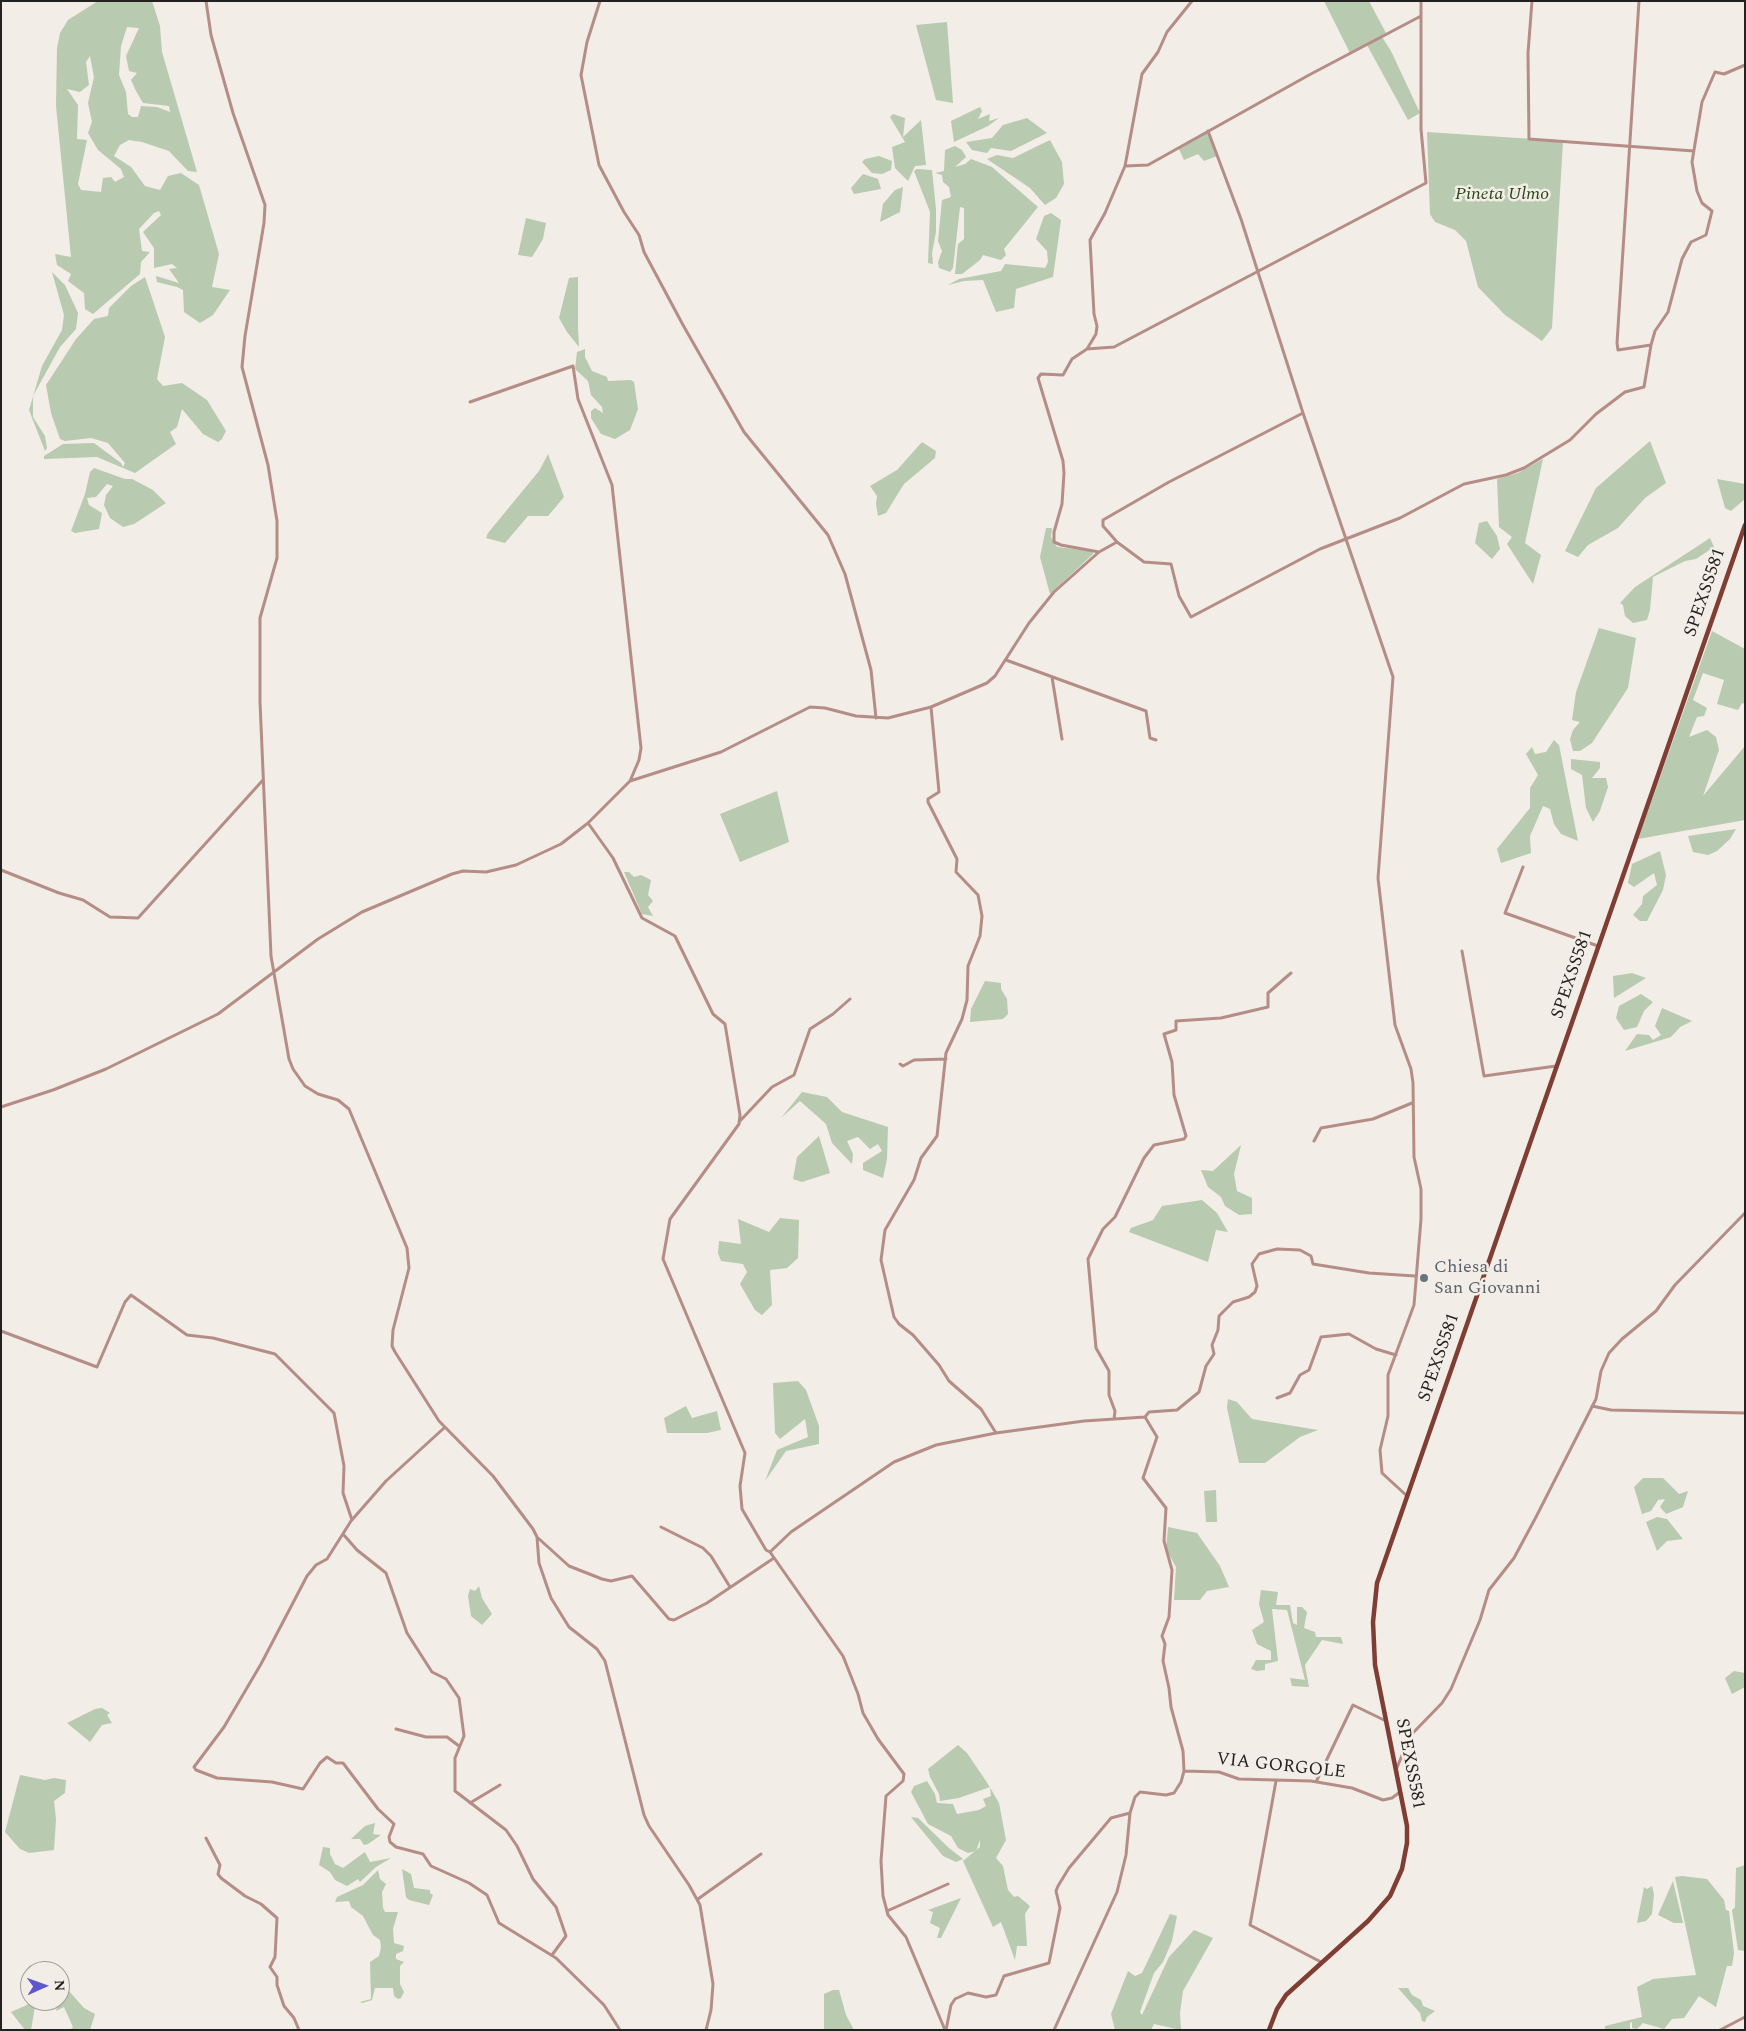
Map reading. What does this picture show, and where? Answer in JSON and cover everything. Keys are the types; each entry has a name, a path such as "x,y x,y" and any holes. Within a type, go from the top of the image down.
{"main road":[{"name":"SPEXSS581","path":"1269,2030 1276,2009 1286,1995 1368,1921 1390,1896 1398,1883 1407,1843 1407,1826 1375,1665 1374,1608 1377,1583 1745,525"}],"street":[{"path":"206,1 211,35 233,112 264,205 264,223 252,285 242,357 244,375 268,465 277,521 277,558 260,618 263,780 272,972 293,1070 305,1086 318,1094 338,1100 349,1109 407,1248 409,1268 393,1330 392,1346 444,1428 493,1476 537,1537 569,1566 602,1580 632,1576 669,1619 678,1618 707,1603 774,1558"},
{"path":"600,1 587,42 581,75 599,166 622,209 639,235 644,252 683,326 744,432 828,535 845,574 870,670 876,718"},
{"path":"1099,552 1054,542 1054,532 1062,504 1063,460 1038,378 1041,374 1063,375 1072,359 1086,349 1096,334 1097,326 1094,314 1090,240 1106,213 1125,166 1142,74 1158,52 1166,32 1192,1"},
{"path":"1086,349 1114,347 1426,183 1421,129 1421,1"},
{"path":"1532,1 1528,53 1529,139 1694,151"},
{"path":"1639,1 1618,350 1651,345"},
{"path":"1125,166 1148,165 1421,16"},
{"path":"1303,413 1169,482 1103,520 1103,526 1117,542 1144,562 1171,564 1179,596 1191,618 1320,549 1400,518 1464,484 1513,473 1563,445 1596,414 1625,392 1644,387 1651,345 1656,330 1668,312 1682,259 1691,242 1706,234 1712,211 1702,203 1697,191 1692,162 1702,102 1715,72 1724,74 1745,66"},
{"path":"1208,131 1234,197 1303,413 1393,677 1378,878 1395,1025 1398,1041 1411,1069 1414,1157 1421,1189 1421,1219 1414,1305 1388,1375 1388,1416 1380,1450 1382,1473 1407,1496"},
{"path":"1,1107 106,1069 210,1018 318,939 362,912 452,874 463,871 486,872 516,865 561,844 588,822 630,781 639,760 641,748 612,484 578,399 573,366 470,402"},
{"path":"630,781 732,748 810,707 876,718 888,718 932,707 987,683 996,676 1028,623 1054,592 1099,552 1117,542"},
{"path":"1006,660 1146,711 1150,738 1156,740"},
{"path":"1052,677 1062,739"},
{"path":"932,707 939,792 928,799 928,802 957,859 956,872 978,895 982,915 980,936 968,966 967,1000 962,1019 950,1041 946,1059 937,1136 921,1158 914,1180 885,1230 880,1260 894,1317 899,1324 913,1335 949,1381 981,1409 996,1432"},
{"path":"1,870 59,893 83,900 110,917 138,918 263,780"},
{"path":"588,822 613,858 642,918 675,936 713,1014 725,1024 740,1114 739,1122"},
{"path":"1523,867 1505,914 1598,946"},
{"path":"1462,951 1484,1076 1556,1066"},
{"path":"1114,1419 1115,1411 1109,1395 1109,1371 1096,1348 1088,1259 1103,1229 1115,1217 1144,1158 1154,1145 1184,1139 1186,1136 1174,1095 1172,1062 1164,1034 1176,1030 1176,1021 1221,1018 1268,1007 1268,992 1291,973"},
{"path":"850,999 810,1029 794,1075 772,1087 739,1122 670,1219 663,1258 745,1453 740,1486 742,1509 766,1550 770,1552 842,1656 858,1694 863,1713 878,1740 904,1774 903,1781 886,1796 882,1861 883,1896 886,1911 906,1937 945,2030"},
{"path":"900,1064 903,1066 914,1060 946,1059"},
{"path":"1314,1141 1321,1128 1373,1119 1412,1102"},
{"path":"1396,1770 1410,1736 1447,1696 1480,1620 1489,1590 1514,1558 1596,1400 1601,1372 1609,1353 1622,1338 1656,1311 1675,1285 1745,1213"},
{"path":"1145,1417 1148,1412 1178,1410 1198,1392 1206,1366 1214,1354 1212,1345 1218,1330 1218,1316 1233,1302 1249,1298 1255,1292 1257,1286 1252,1264 1259,1254 1276,1249 1300,1250 1311,1256 1313,1264 1369,1273 1415,1276"},
{"path":"1,1331 97,1367 125,1302 131,1295 187,1335 213,1338 275,1354 334,1413 344,1466 343,1493 352,1520"},
{"path":"1277,1398 1290,1393 1300,1375 1309,1370 1321,1337 1349,1334 1376,1349 1396,1355"},
{"path":"1592,1406 1611,1410 1745,1413"},
{"path":"770,1552 790,1532 899,1459 936,1445 996,1432 1145,1417"},
{"path":"1054,2030 1117,1892 1126,1855 1130,1813 1138,1793 1166,1795 1174,1793 1181,1782 1184,1771 1183,1751 1171,1707 1163,1661 1164,1644 1162,1636 1169,1618 1172,1570 1164,1541 1166,1508 1143,1478 1157,1435 1145,1417"},
{"path":"444,1428 386,1481 352,1520 327,1559 316,1565 307,1576 261,1664 224,1727 194,1767 196,1770 225,1779 272,1782 303,1789 320,1763 327,1757 336,1763 344,1764 378,1809 394,1824 389,1837 390,1842 396,1847 423,1854 431,1866 487,1895 498,1923 552,1955 604,2005 620,2030"},
{"path":"661,1527 703,1548 711,1556 730,1587"},
{"path":"343,1534 357,1550 386,1573 407,1633 432,1672 446,1678 459,1698 464,1736 459,1746 454,1766 455,1791 506,1830 517,1846 533,1879 556,1907 566,1936 552,1955"},
{"path":"537,1537 539,1562 551,1598 569,1627 596,1649 605,1660 649,1826 698,1899 713,1984 711,2010 706,2030"},
{"path":"1316,1782 1353,1705 1386,1721"},
{"path":"396,1729 426,1737 448,1737 459,1746"},
{"name":"VIA GORGOLE","path":"1184,1771 1219,1772 1240,1779 1316,1782 1352,1788 1383,1800 1392,1798 1400,1792"},
{"path":"1276,1781 1250,1925 1321,1962"},
{"path":"470,1803 500,1786"},
{"path":"945,2030 951,2005 955,1999 968,1993 986,1997 996,1995 1004,1976 1049,1962 1060,1908 1057,1895 1058,1886 1069,1868 1111,1818 1130,1813"},
{"path":"206,1838 220,1865 218,1874 221,1878 245,1896 261,1904 277,1918 276,1950 270,1967 277,1977 277,1985 284,2006 294,2018 299,2030"},
{"path":"698,1899 762,1854"},
{"path":"886,1911 948,1884"},
{"path":"1720,2030 1745,2016"}],"green space":[{"path":"98,1 152,1 160,26 162,52 197,172 188,171 169,151 142,142 129,140 120,145 114,156 131,167 145,186 160,190 168,176 181,173 199,185 219,254 212,287 230,290 213,315 200,323 184,312 183,290 157,282 156,276 179,283 169,269 177,268 172,264 154,268 154,248 143,232 161,215 159,211 154,213 139,229 142,251 150,252 141,262 140,274 93,314 85,309 84,293 68,281 71,274 57,265 55,254 71,257 56,106 57,48 60,33 68,20","holes":["127,27 139,28 126,56 129,71 137,73 131,80 136,91 143,103 169,106 170,112 157,107 141,106 138,117 132,117 128,114 126,92 119,75 121,46","90,56 94,77 88,103 92,122 88,133 98,150 121,169 124,177 115,182 111,177 103,178 101,192 81,190 78,184 87,140 77,139 78,105 67,89 80,92 89,85 86,62"]},
{"path":"1324,1 1369,1 1386,33 1350,53"},
{"path":"947,22 953,103 936,100 916,25"},
{"path":"1382,37 1391,51 1420,113 1408,120 1367,45"},
{"path":"980,107 982,111 978,119 990,114 989,121 999,118 988,126 954,142 951,121"},
{"path":"893,114 905,118 903,137 921,120 926,165 915,166 908,181 895,168 892,147 905,142 890,117"},
{"path":"1027,118 1047,133 1011,151 991,148 987,153 972,150 966,142 992,138 1003,125"},
{"path":"1208,131 1217,156 1204,161 1198,154 1184,160 1178,147"},
{"name":"Pineta Ulmo","path":"1427,132 1563,141 1552,328 1542,341 1505,315 1478,287 1466,241 1455,230 1435,222 1430,214"},
{"path":"1050,140 1062,162 1064,184 1056,198 1045,205 1030,188 987,159 997,155 1013,158"},
{"path":"955,146 962,150 966,157 955,167 965,164 971,159 992,167 1038,207 1004,249 1006,255 1001,260 983,255 980,260 962,274 955,274 958,244 964,239 964,208 960,207 953,268 950,272 939,268 938,262 942,251 938,241 942,200 951,197 949,187 943,182 942,175 935,173 944,171 945,150"},
{"path":"879,156 892,161 891,170 882,174 872,173 862,162 865,159"},
{"path":"917,169 932,170 936,209 936,232 932,253 933,264 928,263 930,212 914,171"},
{"path":"863,174 878,179 881,189 854,194 851,188"},
{"path":"903,187 900,212 880,222 883,204 895,190"},
{"path":"1051,213 1061,220 1053,277 1016,289 1014,308 996,312 983,280 964,281 948,285 959,279 1001,271 1005,264 1045,268 1048,262 1047,251 1036,239 1044,216"},
{"path":"526,218 546,223 543,239 532,257 518,255"},
{"path":"52,272 65,285 78,313 76,329 60,347 33,395 42,366 62,330 64,315"},
{"path":"145,277 165,337 157,379 163,386 182,383 207,400 226,431 222,439 218,442 203,434 182,409 177,427 170,432 176,444 135,473 97,457 44,459 44,456 63,444 94,443 121,463 123,467 125,463 108,443 91,438 65,441 60,439 51,413 46,385 76,339 94,319 108,316 109,308 131,286"},
{"path":"578,277 579,347 559,318 569,278"},
{"path":"585,349 585,357 592,371 607,377 608,381 631,380 634,382 638,409 630,430 615,439 601,434 591,418 591,411 595,408 603,413 602,407 591,395 588,381 575,369 577,352"},
{"path":"33,396 33,417 45,436 47,448 45,451 29,410"},
{"path":"1650,441 1666,483 1645,498 1618,528 1588,545 1578,557 1565,551 1596,488"},
{"path":"922,442 936,451 935,458 904,484 886,513 878,516 877,496 870,486 897,470"},
{"path":"548,454 564,497 548,516 528,516 505,543 486,538 488,533 539,471"},
{"path":"1543,459 1525,543 1541,555 1533,584 1507,544 1512,537 1499,527 1497,479 1518,473"},
{"path":"94,468 125,479 132,479 153,490 166,503 134,524 123,527 110,518 104,505 106,495 113,486 107,484 96,497 87,498 89,505 102,513 99,529 75,533 71,531 85,494 90,472"},
{"path":"1717,479 1745,484 1745,499 1731,511 1725,508"},
{"path":"1487,521 1497,536 1500,549 1492,559 1475,543 1479,523"},
{"path":"1046,528 1052,528 1051,537 1057,547 1093,551 1093,554 1050,594 1040,557"},
{"path":"1710,538 1714,547 1696,559 1685,561 1653,577 1650,610 1647,620 1633,623 1625,616 1623,605 1620,603 1635,587"},
{"path":"1599,628 1636,638 1628,688 1592,743 1580,751 1573,751 1570,739 1573,730 1580,722 1572,720 1576,692"},
{"path":"1712,631 1745,649 1745,704 1742,703 1738,710 1717,704 1724,680 1703,673 1693,700 1707,708 1704,716 1697,717 1689,737 1707,730 1716,737 1719,750 1703,796 1745,746 1745,820 1638,839"},
{"path":"1554,740 1559,745 1578,841 1561,834 1554,824 1550,809 1543,806 1530,836 1531,853 1501,863 1497,849 1530,808 1530,788 1538,775 1526,754 1532,747 1535,754 1546,752"},
{"path":"1571,759 1600,762 1600,768 1592,778 1606,778 1608,787 1600,811 1593,822 1586,808 1582,775 1571,769"},
{"path":"777,791 789,842 740,862 720,814"},
{"path":"1736,829 1730,839 1717,851 1708,855 1693,852 1688,836"},
{"path":"1660,851 1666,875 1663,890 1647,921 1640,921 1633,915 1642,904 1643,896 1657,885 1654,873 1634,887 1628,883 1632,864"},
{"path":"624,872 629,872 634,877 641,875 651,880 648,895 653,901 648,907 653,916 642,914"},
{"path":"1632,973 1646,978 1614,998 1613,976"},
{"path":"985,981 1001,983 1001,989 1007,999 1008,1014 1003,1019 970,1022 971,1009"},
{"path":"1641,994 1653,1002 1644,1011 1637,1027 1624,1030 1616,1018 1619,1006"},
{"path":"1662,1008 1692,1021 1680,1027 1671,1037 1625,1051 1637,1034 1649,1035 1653,1040 1661,1035 1655,1026"},
{"path":"802,1092 827,1097 842,1112 888,1127 887,1159 883,1178 863,1170 863,1163 882,1151 878,1144 870,1149 858,1137 847,1141 853,1154 852,1164 832,1143 826,1124 800,1101 781,1118"},
{"path":"819,1136 830,1173 802,1182 793,1179 797,1157"},
{"path":"1241,1145 1234,1174 1237,1191 1252,1198 1252,1214 1239,1215 1225,1206 1221,1197 1208,1187 1201,1170 1213,1171"},
{"path":"1202,1200 1217,1213 1228,1232 1216,1230 1208,1262 1129,1232 1131,1228 1153,1220 1162,1206"},
{"path":"780,1218 799,1220 798,1258 787,1268 770,1270 772,1305 762,1315 755,1310 740,1284 747,1272 743,1264 721,1261 718,1253 719,1241 741,1244 738,1219 769,1232"},
{"path":"798,1381 806,1390 819,1426 819,1444 786,1451 765,1481 777,1450 808,1437 805,1419 780,1439 775,1433 773,1383"},
{"path":"1228,1399 1237,1402 1252,1419 1318,1430 1300,1437 1265,1463 1239,1463 1227,1408"},
{"path":"686,1406 692,1418 717,1411 721,1430 707,1433 667,1433 664,1418"},
{"path":"1643,1478 1663,1478 1679,1494 1688,1491 1683,1507 1666,1514 1660,1507 1665,1499 1658,1500 1651,1511 1642,1514 1634,1487"},
{"path":"1216,1490 1217,1522 1206,1522 1204,1491"},
{"path":"1657,1517 1667,1519 1683,1539 1667,1541 1657,1551 1646,1522"},
{"path":"1168,1527 1197,1533 1220,1566 1229,1587 1207,1591 1200,1600 1174,1600 1176,1567 1166,1549"},
{"path":"479,1586 482,1598 492,1614 482,1625 471,1616 468,1596 470,1589 475,1591"},
{"path":"1261,1590 1278,1592 1276,1605 1290,1605 1293,1623 1297,1625 1297,1607 1302,1607 1307,1612 1304,1628 1315,1632 1316,1637 1341,1637 1343,1644 1322,1640 1305,1665 1309,1687 1292,1686 1290,1678 1305,1680 1287,1610 1272,1609 1278,1661 1265,1664 1265,1670 1257,1671 1251,1669 1256,1660 1271,1660 1271,1651 1257,1644 1252,1630 1264,1622 1259,1604"},
{"path":"1734,1671 1745,1673 1745,1687 1732,1694 1725,1678"},
{"path":"102,1708 110,1713 107,1715 112,1723 102,1725 90,1742 67,1723 95,1709"},
{"path":"958,1745 967,1753 990,1787 959,1798 940,1801 939,1794 928,1769"},
{"path":"20,1775 45,1780 54,1778 66,1780 65,1793 54,1801 56,1819 54,1850 29,1853 20,1849 5,1832"},
{"path":"927,1781 935,1794 937,1803 953,1804 957,1814 979,1810 986,1806 983,1799 991,1796 990,1788 999,1803 1006,1840 996,1858 1003,1866 1008,1890 1014,1897 1018,1896 1030,1906 1025,1914 1027,1946 1017,1946 1015,1960 1001,1922 993,1927 963,1861 975,1851 968,1853 958,1848 951,1836 928,1824 911,1792 914,1786"},
{"path":"911,1817 918,1818 963,1859 956,1862 943,1856"},
{"path":"375,1823 373,1834 381,1835 368,1844 364,1845 360,1839 351,1839 365,1826"},
{"path":"323,1847 330,1848 330,1854 335,1864 343,1868 365,1852 370,1862 391,1858 376,1867 360,1882 358,1879 347,1886 335,1880 330,1872 319,1865"},
{"path":"1745,1865 1745,1951 1738,1950 1732,1910 1735,1907 1736,1868"},
{"path":"402,1869 411,1874 414,1888 430,1890 430,1893 433,1895 429,1905 409,1900 406,1897"},
{"path":"378,1870 380,1879 386,1884 382,1892 383,1908 385,1912 398,1912 393,1929 394,1943 404,1946 403,1951 396,1954 396,1959 404,1962 400,1966 400,1984 404,1992 401,1998 398,1999 394,1996 393,1988 375,1988 372,2000 362,2003 360,2002 371,1999 370,1962 379,1956 380,1940 373,1935 363,1916 351,1907 349,1901 335,1902 337,1897 363,1885"},
{"path":"1675,1877 1707,1879 1724,1900 1726,1910 1729,1911 1734,1953 1732,1966 1727,1966 1716,2007 1699,1996 1684,2018 1672,2019 1664,2029 1643,2023 1637,2029 1632,2028 1632,2022 1630,2023 1630,2030 1605,2030 1605,2026 1642,2017 1637,1987 1653,1979 1696,1975"},
{"path":"1673,1881 1683,1923 1674,1923 1658,1915"},
{"path":"1652,1886 1654,1894 1652,1914 1646,1921 1637,1923 1644,1887 1647,1889"},
{"path":"961,1898 941,1938 937,1938 940,1928 930,1923 933,1912 928,1910"},
{"path":"1170,1914 1177,1916 1172,1941 1163,1962 1154,1973 1140,2012 1142,2015 1169,1957 1194,1930 1213,1938 1183,1991 1180,2013 1181,2030 1154,2024 1151,2030 1115,2030 1111,2014 1128,1971 1135,1976 1142,1973"},
{"path":"1398,1988 1408,1988 1412,1995 1421,2000 1423,2006 1435,2011 1427,2017 1425,2022 1422,2021 1420,2013"},
{"path":"833,1990 839,1990 846,2015 854,2030 824,2030 824,1994"},
{"path":"70,1992 84,2008 95,2014 90,2030 70,2030 73,2027 66,2011 70,2011"},
{"path":"20,2008 20,2011 34,2011 31,2030 25,2030 11,2012"}],"place":[{"name":"Chiesa di San Giovanni","path":"1424,1278"}]}
